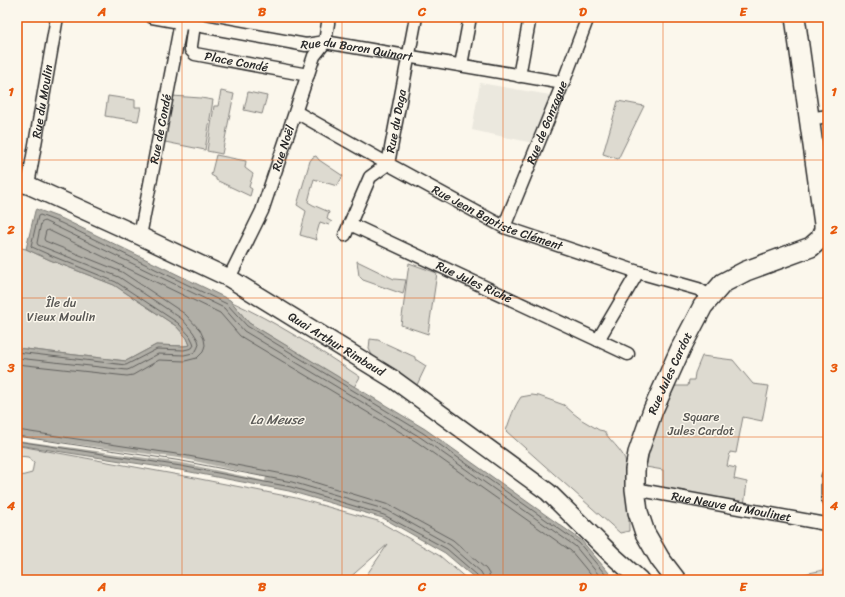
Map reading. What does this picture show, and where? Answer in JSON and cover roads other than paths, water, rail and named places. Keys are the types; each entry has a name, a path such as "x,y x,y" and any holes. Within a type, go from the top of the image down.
{"main road":[{"path":"795,17 826,229"},
{"name":"Quai Arthur Rimbaud","path":"22,184 140,236 229,278 393,379 548,492 612,555 640,580"},
{"name":"Rue Jules Cardot","path":"676,580 660,559 645,533 638,512 635,489 635,470 638,453 653,410 681,348 703,306 724,283 746,271 811,247 826,229"},
{"name":"Quai Arthur Rimbaud","path":"612,555 632,580"}],"street":[{"name":"Rue du Moulin","path":"22,184 58,17"},
{"name":"Rue du Baron Quinart","path":"152,17 306,45 325,42 563,83"},
{"name":"Rue Noël","path":"229,278 262,211 314,56 325,42 330,17"},
{"name":"Rue du Daga","path":"347,230 370,177 388,164 416,17"},
{"path":"461,65 470,17"},
{"path":"519,76 530,17"},
{"name":"Rue de Gonzague","path":"504,227 563,83 588,17"},
{"name":"Rue de Condé","path":"140,236 181,22"},
{"name":"Place Condé","path":"194,25 191,50 195,54 308,75"},
{"name":"Rue Jean Baptiste Clément","path":"296,112 504,227 638,272 698,288 711,297"},
{"path":"809,119 828,116"},
{"name":"Rue Jules Riché","path":"347,230 628,354"},
{"path":"598,340 638,272"},
{"path":"828,476 828,500"},
{"name":"Rue Neuve du Moulinet","path":"635,489 826,524 828,523"}],"water":[{"name":"La Meuse","path":"36,209 63,219 230,300 249,323 425,429 581,540 615,580 477,580 445,553 383,518 289,491 180,470 17,445 17,348 126,361 156,345 190,345 187,338 176,326 114,285 26,249"}],"park label":[{"name":"Île du Vieux Moulin","path":"61,310"},
{"name":"Square Jules Cardot","path":"701,424"}]}
